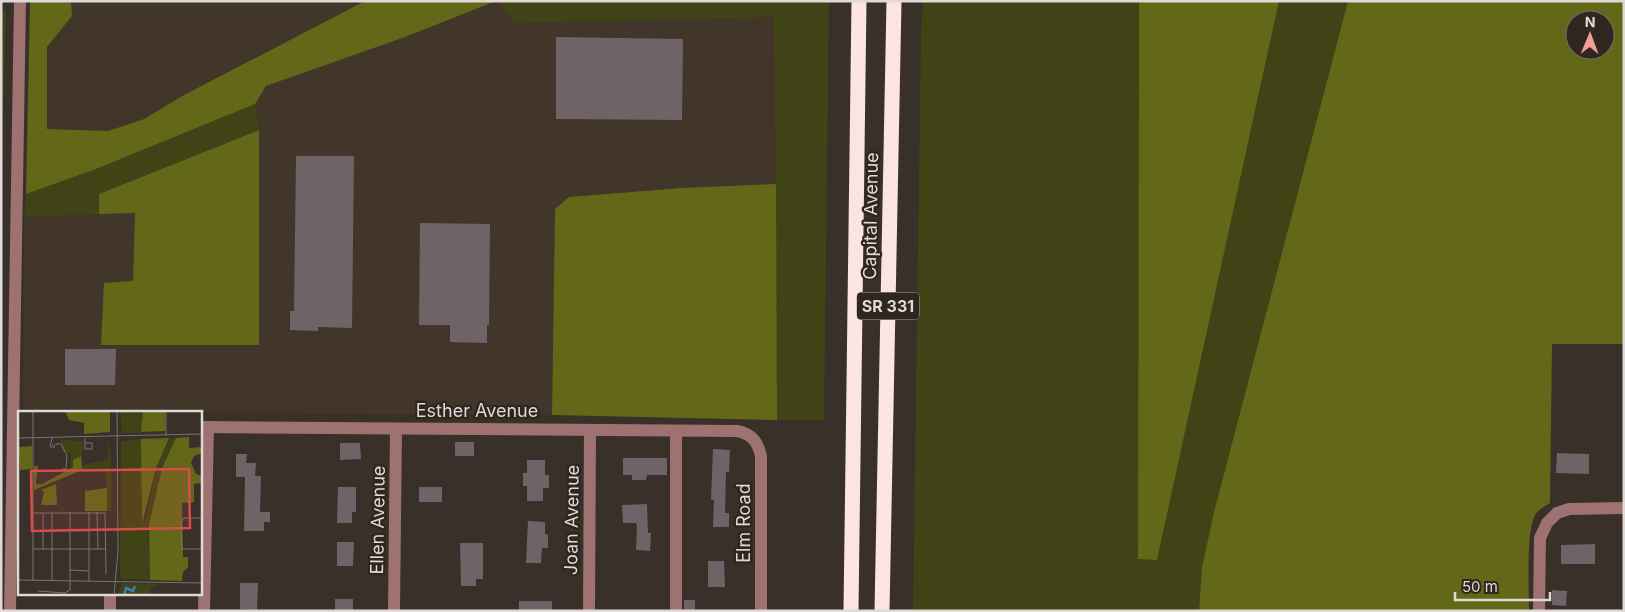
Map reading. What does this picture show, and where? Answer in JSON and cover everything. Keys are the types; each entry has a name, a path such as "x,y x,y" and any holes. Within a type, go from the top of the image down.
{"highway":[{"name":"Capital Avenue","path":"850,611 859,1"},
{"name":"Capital Avenue","path":"882,611 894,1"}],"street":[{"path":"10,611 17,424 20,1"},
{"path":"204,427 204,611"},
{"name":"Esther Avenue","path":"204,427 737,431 744,432 753,438"},
{"name":"Ellen Avenue","path":"394,611 396,429"},
{"name":"Joan Avenue","path":"589,611 590,430"},
{"path":"676,431 676,611"},
{"name":"Elm Road","path":"753,438 759,446 761,456 761,611"},
{"path":"1539,611 1540,538 1547,523 1552,517 1569,509 1624,508"},
{"path":"110,594 110,611"}],"shaded area":[{"path":"71,1 365,1 184,95 144,119 108,131 47,129 47,47 72,16"},
{"path":"496,1 498,1 513,23 774,16 776,184 681,188 569,197 555,209 552,415 30,411 23,406 24,217 135,212 133,281 259,345 259,130 255,104 266,86 405,37"},
{"path":"1,94 4,94 1,212"}],"green space":[{"path":"30,1 71,1 72,16 47,47 47,129 108,131 144,119 184,95 365,1 496,1 405,37 266,86 255,104 96,169 26,194"},
{"path":"498,1 829,1 824,420 777,420 774,17 513,23"},
{"path":"923,1 1139,1 1138,559 1157,560 1279,1 1348,1 1214,512 1202,567 1199,611 913,611"},
{"path":"1139,1 1279,1 1157,560 1138,559"},
{"path":"1348,1 1624,1 1624,344 1552,344 1550,503 1536,513 1532,523 1529,561 1529,611 1199,611 1202,567 1214,512"},
{"path":"1,7 6,12 4,94 1,94"},
{"path":"255,104 259,130 99,194 99,214 24,217 26,194 96,169"},
{"path":"259,130 259,345 101,345 104,283 133,281 135,213 99,214 99,194"},
{"path":"776,184 777,420 552,415 555,209 569,197 681,188"}],"building":[{"path":"556,37 683,39 682,120 556,119"},
{"path":"296,156 354,156 352,328 318,327 318,331 290,330 290,311 294,311"},
{"path":"420,223 490,224 489,325 487,325 487,343 450,342 450,325 419,325"},
{"path":"65,349 116,349 115,385 65,385"},
{"path":"455,442 474,442 474,456 455,456"},
{"path":"340,443 360,443 361,459 340,460"},
{"path":"713,449 730,450 729,472 726,472 725,513 729,513 729,527 713,527 714,500 711,500"},
{"path":"1557,453 1589,454 1589,474 1556,473"},
{"path":"236,454 247,454 246,463 256,463 255,476 261,476 260,512 270,512 270,522 264,522 264,531 244,531 245,477 236,477"},
{"path":"623,458 667,458 667,475 647,475 646,480 632,480 632,475 623,475"},
{"path":"527,460 545,460 545,475 549,475 549,488 543,488 543,501 527,501 527,486 523,486 523,473 527,473"},
{"path":"338,487 356,487 356,512 352,512 352,523 337,523"},
{"path":"419,487 442,487 442,502 419,502"},
{"path":"647,504 648,533 651,533 650,551 636,550 636,523 623,523 622,505"},
{"path":"528,521 545,522 548,548 542,548 541,563 526,563"},
{"path":"337,542 354,542 353,566 337,566"},
{"path":"460,543 483,543 483,579 476,579 476,586 461,586"},
{"path":"1595,544 1595,564 1561,564 1561,545"},
{"path":"708,561 724,561 725,587 708,587"},
{"path":"240,583 258,583 257,610 240,609"},
{"path":"1552,590 1567,591 1566,606 1552,605"},
{"path":"335,599 353,599 353,611 335,611"},
{"path":"684,600 695,600 695,611 684,611"},
{"path":"519,601 552,601 552,611 519,611"}]}
